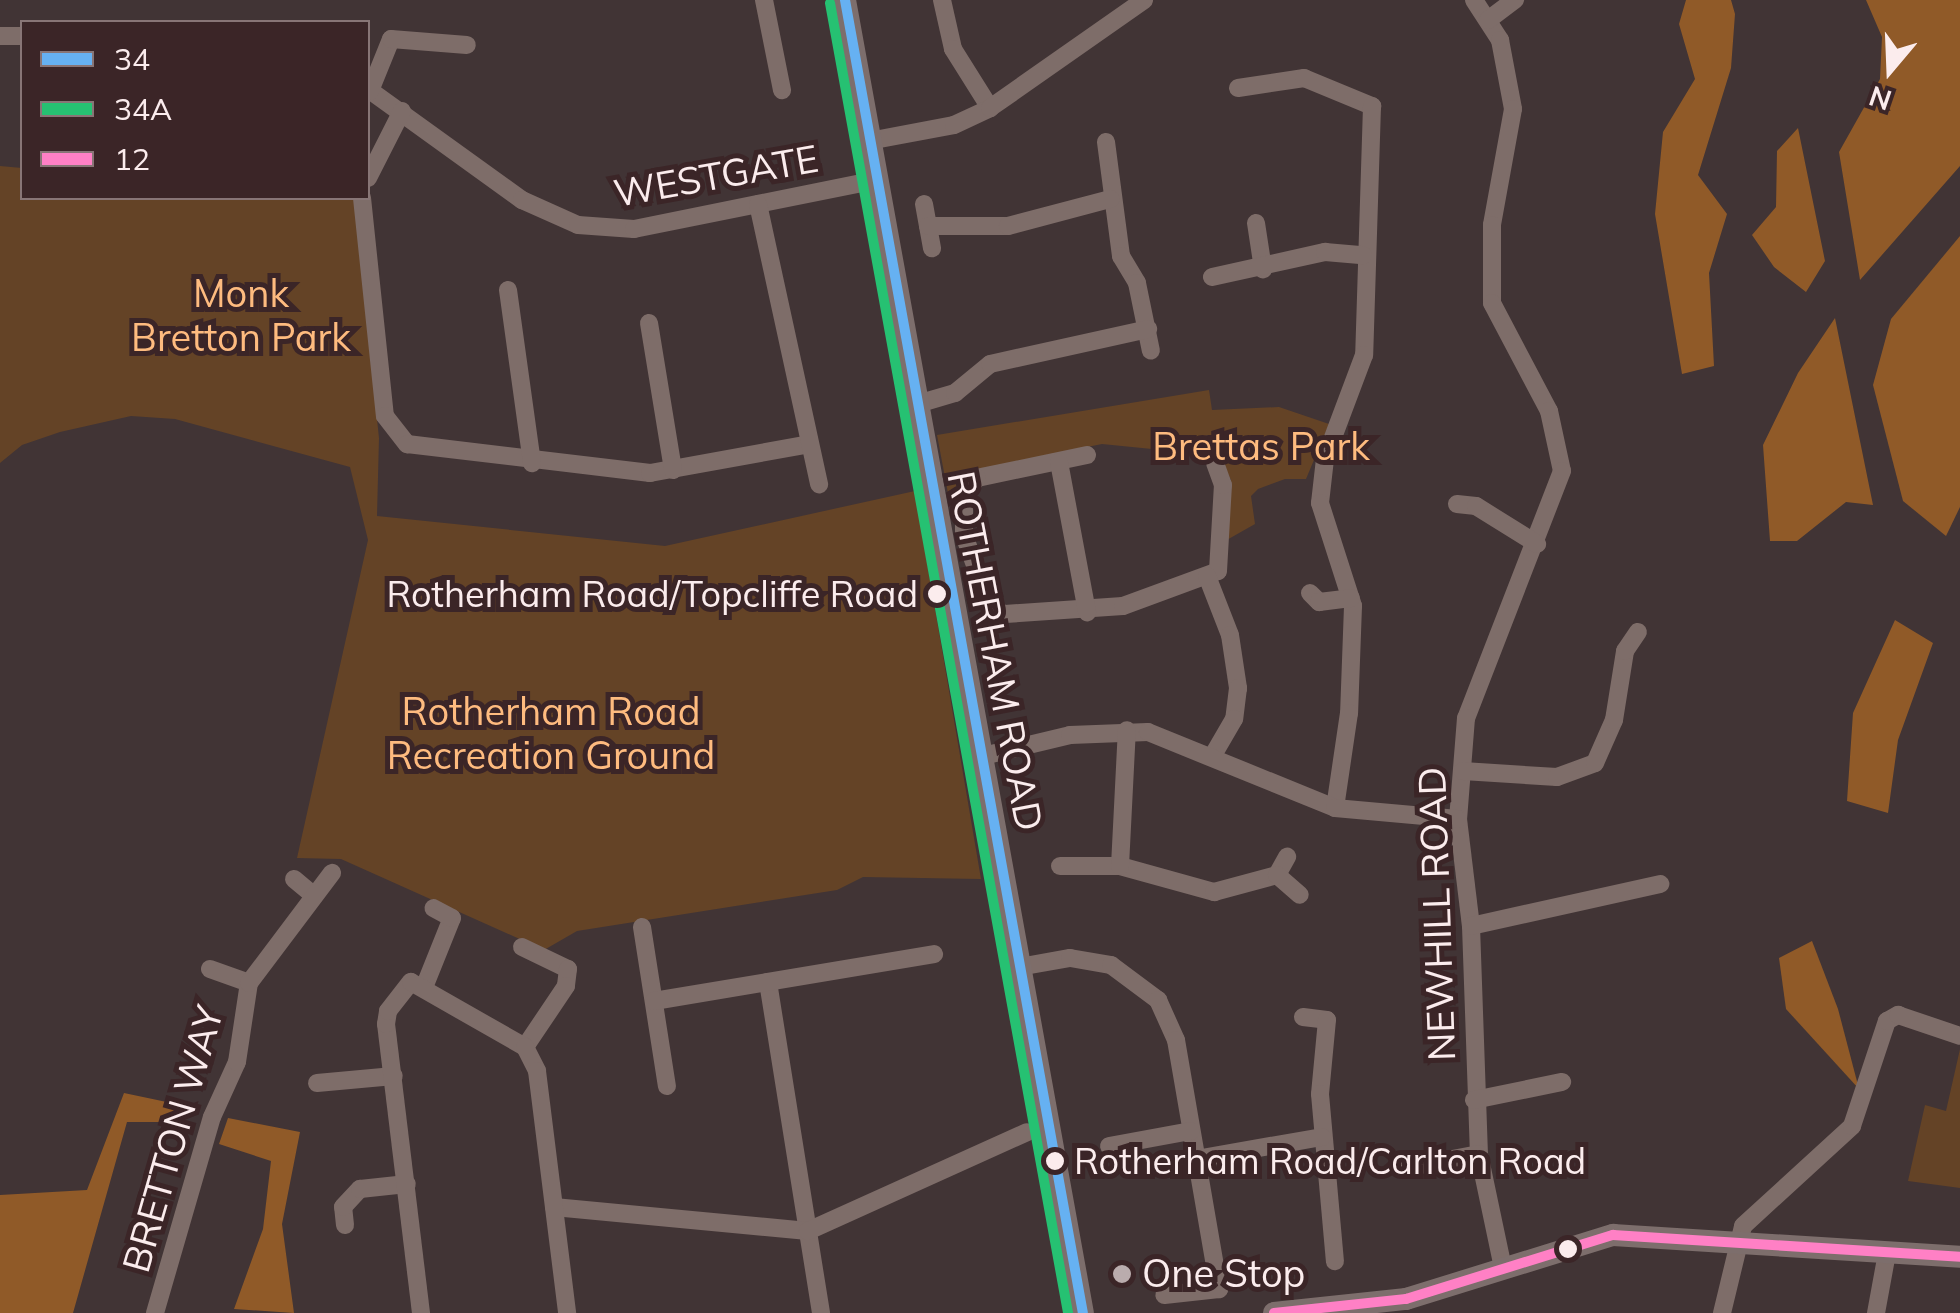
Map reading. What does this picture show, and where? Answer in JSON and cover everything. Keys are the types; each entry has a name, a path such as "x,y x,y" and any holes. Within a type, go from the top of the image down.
{"main road":[{"name":"ROTHERHAM ROAD","path":"845,0 914,404 1083,1313"},
{"path":"1274,1313 1406,1299 1613,1235 1960,1257"}],"street":[{"path":"764,0 782,90"},
{"path":"942,0 953,49 990,108"},
{"path":"869,141 954,125 990,108 1144,0"},
{"name":"NEWHILL ROAD","path":"1474,0 1488,20 1510,72 1513,109 1492,225 1490,290 1549,411 1561,464 1560,487 1473,697 1458,819 1471,926 1474,1100 1479,1154 1503,1268"},
{"path":"1488,20 1515,0"},
{"path":"370,88 392,39 467,45"},
{"path":"1238,88 1304,78 1372,106 1370,238 1363,255 1364,355 1325,460 1320,503 1351,598 1349,713 1335,808"},
{"name":"WESTGATE","path":"370,91 522,200 578,225 634,230 876,180"},
{"path":"370,174 402,111"},
{"path":"1106,142 1120,256 1137,283 1151,351"},
{"path":"928,226 1008,226 1110,199"},
{"path":"362,200 386,416 393,430 424,450 532,463 673,470 810,444"},
{"path":"758,204 819,484"},
{"path":"924,204 932,248"},
{"path":"1256,224 1263,269"},
{"path":"1212,277 1263,269 1324,252 1363,255"},
{"path":"516,301 532,463"},
{"path":"649,323 673,470"},
{"path":"914,404 955,393 990,364 1148,329"},
{"path":"1087,455 977,478 960,516 991,609 1087,612 1218,571 1223,506 1214,463"},
{"path":"1058,462 1087,612"},
{"path":"1457,504 1476,506 1537,544"},
{"path":"1207,576 1230,635 1238,688 1234,720 1212,756"},
{"path":"1310,594 1319,602 1351,598"},
{"path":"1463,770 1558,776 1595,763 1614,720 1625,651 1638,632"},
{"path":"1120,866 1127,730"},
{"path":"979,757 1070,735 1127,730 1176,740 1248,777 1335,808 1458,819"},
{"path":"1060,866 1120,866 1214,892 1278,875 1287,857"},
{"name":"BRETTON WAY","path":"155,1313 212,1117 237,1062 249,983 332,873"},
{"path":"1278,875 1300,895"},
{"path":"294,879 314,896"},
{"path":"1471,926 1660,884"},
{"path":"424,985 452,918 433,908"},
{"path":"642,927 667,1086"},
{"path":"522,947 568,969 566,986 525,1047"},
{"path":"654,1001 934,954"},
{"path":"1018,967 1090,959 1146,988 1176,1040 1219,1289 1164,1296"},
{"name":"BRETTON WAY","path":"210,969 249,983"},
{"path":"421,1313 388,1010 411,982 424,985 525,1047 537,1071 567,1313"},
{"path":"768,982 821,1313"},
{"path":"1722,1313 1734,1243 1752,1215 1852,1126 1868,1092 1887,1021 1898,1015 1960,1036"},
{"path":"1303,1017 1327,1020 1322,1137 1335,1262"},
{"path":"317,1083 394,1076"},
{"path":"1474,1100 1562,1082"},
{"path":"1109,1146 1191,1130"},
{"path":"554,1207 808,1230 1027,1132"},
{"path":"1196,1160 1322,1137"},
{"path":"1405,1168 1479,1154"},
{"path":"345,1226 343,1207 360,1189 407,1184"},
{"path":"1876,1313 1887,1252"}],"green space":[{"name":"Rotherham Road Recreation Ground","path":"0,166 20,168 20,200 354,200 379,438 377,516 665,546 915,491 981,879 863,877 837,890 577,931 544,950 341,859 297,858 368,540 350,467 175,419 131,416 22,445 0,463"},
{"name":"Brettas Park","path":"1209,390 1212,410 1279,407 1329,424 1306,479 1285,479 1258,489 1251,496 1255,524 1225,541 1231,480 1208,435 1162,450 1102,444 1042,456 965,480 950,504 937,435"},
{"path":"1960,1049 1960,1188 1908,1181 1925,1105 1946,1111"}],"shaded area":[{"path":"1686,0 1731,0 1735,14 1731,68 1698,175 1727,214 1709,273 1714,366 1682,374 1655,214 1663,132 1695,79 1679,24"},
{"path":"1866,0 1960,0 1960,166 1860,280 1839,152 1880,79 1882,37"},
{"path":"1798,128 1825,261 1806,292 1774,267 1752,235 1776,207 1777,151"},
{"path":"1960,236 1960,507 1946,536 1903,501 1873,385 1891,319"},
{"path":"1835,318 1873,505 1846,502 1797,541 1770,541 1763,445 1798,373"},
{"path":"1895,620 1933,643 1898,740 1888,813 1847,801 1853,713"},
{"path":"1812,941 1838,1009 1859,1089 1786,1009 1779,958"},
{"path":"124,1093 181,1105 174,1122 127,1122 73,1313 0,1313 0,1195 87,1190"},
{"path":"228,1118 300,1132 282,1224 294,1313 234,1309 263,1229 271,1161 219,1144"}],"transit line":[{"name":"34","path":"845,0 1083,1313"},
{"name":"34A","path":"830,3 1068,1313"},
{"name":"12","path":"1274,1313 1406,1299 1613,1235 1960,1257"}],"place":[{"name":"Rotherham Road/Topcliffe Road","path":"937,594"},
{"name":"Rotherham Road/Carlton Road","path":"1055,1161"},
{"name":"One Stop","path":"1122,1274"}],"park label":[{"name":"Monk Bretton Park","path":"241,316"}]}
